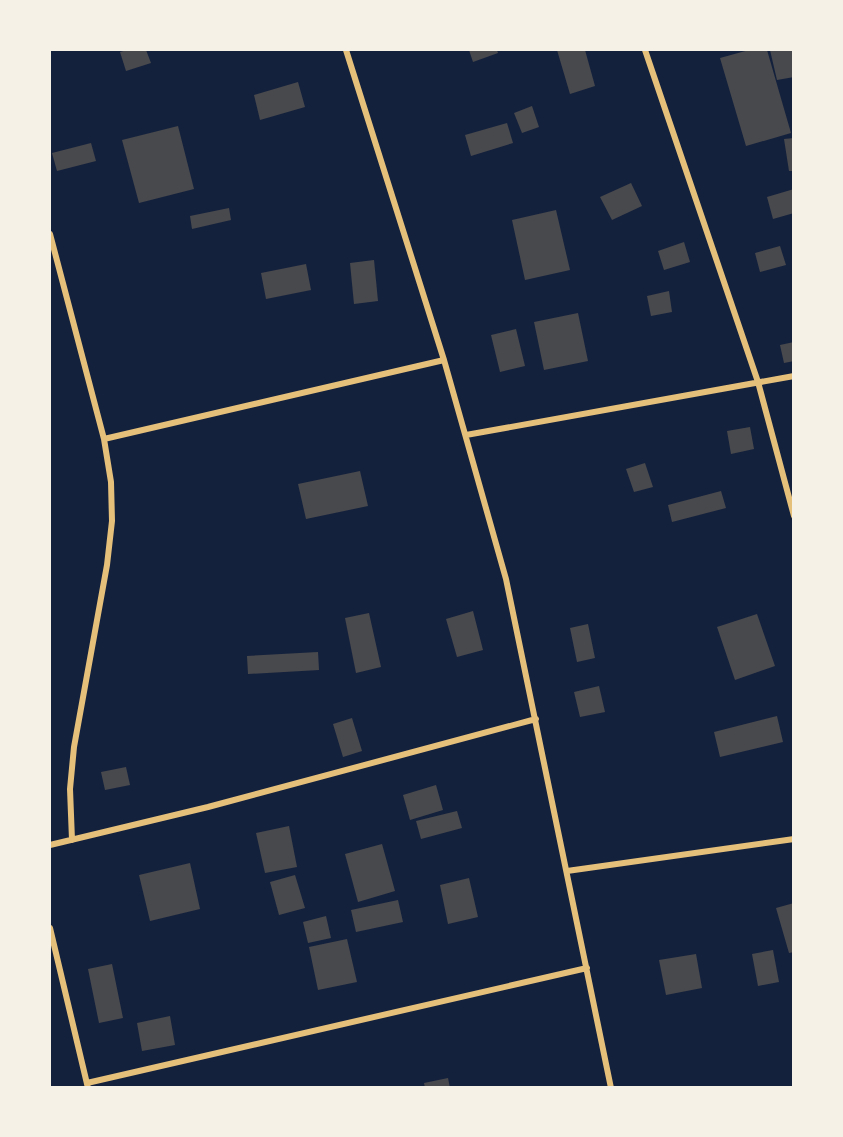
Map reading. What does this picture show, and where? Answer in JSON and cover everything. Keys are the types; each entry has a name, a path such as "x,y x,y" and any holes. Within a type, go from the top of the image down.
{"street":[{"path":"346,50 444,360 506,579 611,1088"},
{"path":"645,50 758,382 794,516"},
{"path":"50,234 104,439 111,482 112,521 107,565 74,747 70,789 72,840"},
{"path":"104,439 444,360"},
{"path":"466,435 794,376"},
{"path":"50,845 208,807 536,719"},
{"path":"567,871 794,839"},
{"path":"50,928 87,1085 587,968"}],"building":[{"path":"146,50 151,63 126,71 120,52"},
{"path":"469,50 497,50 498,53 473,62"},
{"path":"557,50 585,50 595,86 570,94"},
{"path":"749,50 767,50 791,133 746,146 720,58"},
{"path":"770,50 794,50 794,77 777,80"},
{"path":"298,82 305,107 260,120 254,95"},
{"path":"532,106 539,127 522,133 514,113"},
{"path":"507,123 513,143 471,156 465,135"},
{"path":"178,126 194,189 139,203 122,140"},
{"path":"794,138 794,171 789,171 784,139"},
{"path":"91,143 96,161 57,171 52,153"},
{"path":"631,183 642,206 612,220 600,197"},
{"path":"794,189 794,213 773,219 767,197"},
{"path":"229,208 231,220 192,229 190,216"},
{"path":"556,210 570,270 525,280 512,220"},
{"path":"684,242 690,262 664,270 658,251"},
{"path":"780,246 786,265 760,272 755,253"},
{"path":"374,260 378,301 354,304 350,263"},
{"path":"306,264 311,290 266,299 261,273"},
{"path":"669,291 672,312 651,316 647,296"},
{"path":"578,313 588,361 544,370 534,322"},
{"path":"516,329 525,366 500,372 491,335"},
{"path":"794,342 794,361 784,363 780,345"},
{"path":"750,427 754,449 731,454 727,431"},
{"path":"645,463 653,487 634,492 626,469"},
{"path":"360,471 368,506 306,519 298,484"},
{"path":"721,491 726,508 672,522 668,505"},
{"path":"473,611 483,650 457,657 446,619"},
{"path":"369,613 381,667 356,673 345,618"},
{"path":"757,614 775,666 735,680 717,627"},
{"path":"588,624 595,658 577,662 570,628"},
{"path":"318,652 319,670 248,674 247,656"},
{"path":"599,686 605,712 580,717 574,692"},
{"path":"777,716 783,742 720,757 714,732"},
{"path":"352,718 362,751 343,757 333,724"},
{"path":"126,767 130,785 105,790 101,772"},
{"path":"436,785 443,810 410,820 403,795"},
{"path":"457,811 462,828 421,839 416,821"},
{"path":"289,826 297,867 265,873 256,833"},
{"path":"382,844 395,891 358,902 345,854"},
{"path":"190,863 200,909 150,921 139,875"},
{"path":"295,875 305,908 279,915 270,882"},
{"path":"469,878 478,917 448,924 440,885"},
{"path":"398,900 403,922 356,932 351,910"},
{"path":"794,903 794,952 789,953 776,908"},
{"path":"326,916 331,938 308,943 303,922"},
{"path":"347,939 357,982 318,990 309,947"},
{"path":"773,950 779,982 758,986 752,954"},
{"path":"696,954 702,988 666,995 659,960"},
{"path":"112,964 123,1018 99,1023 88,969"},
{"path":"170,1016 175,1045 142,1051 137,1023"},
{"path":"448,1078 450,1088 425,1088 424,1083"}]}
